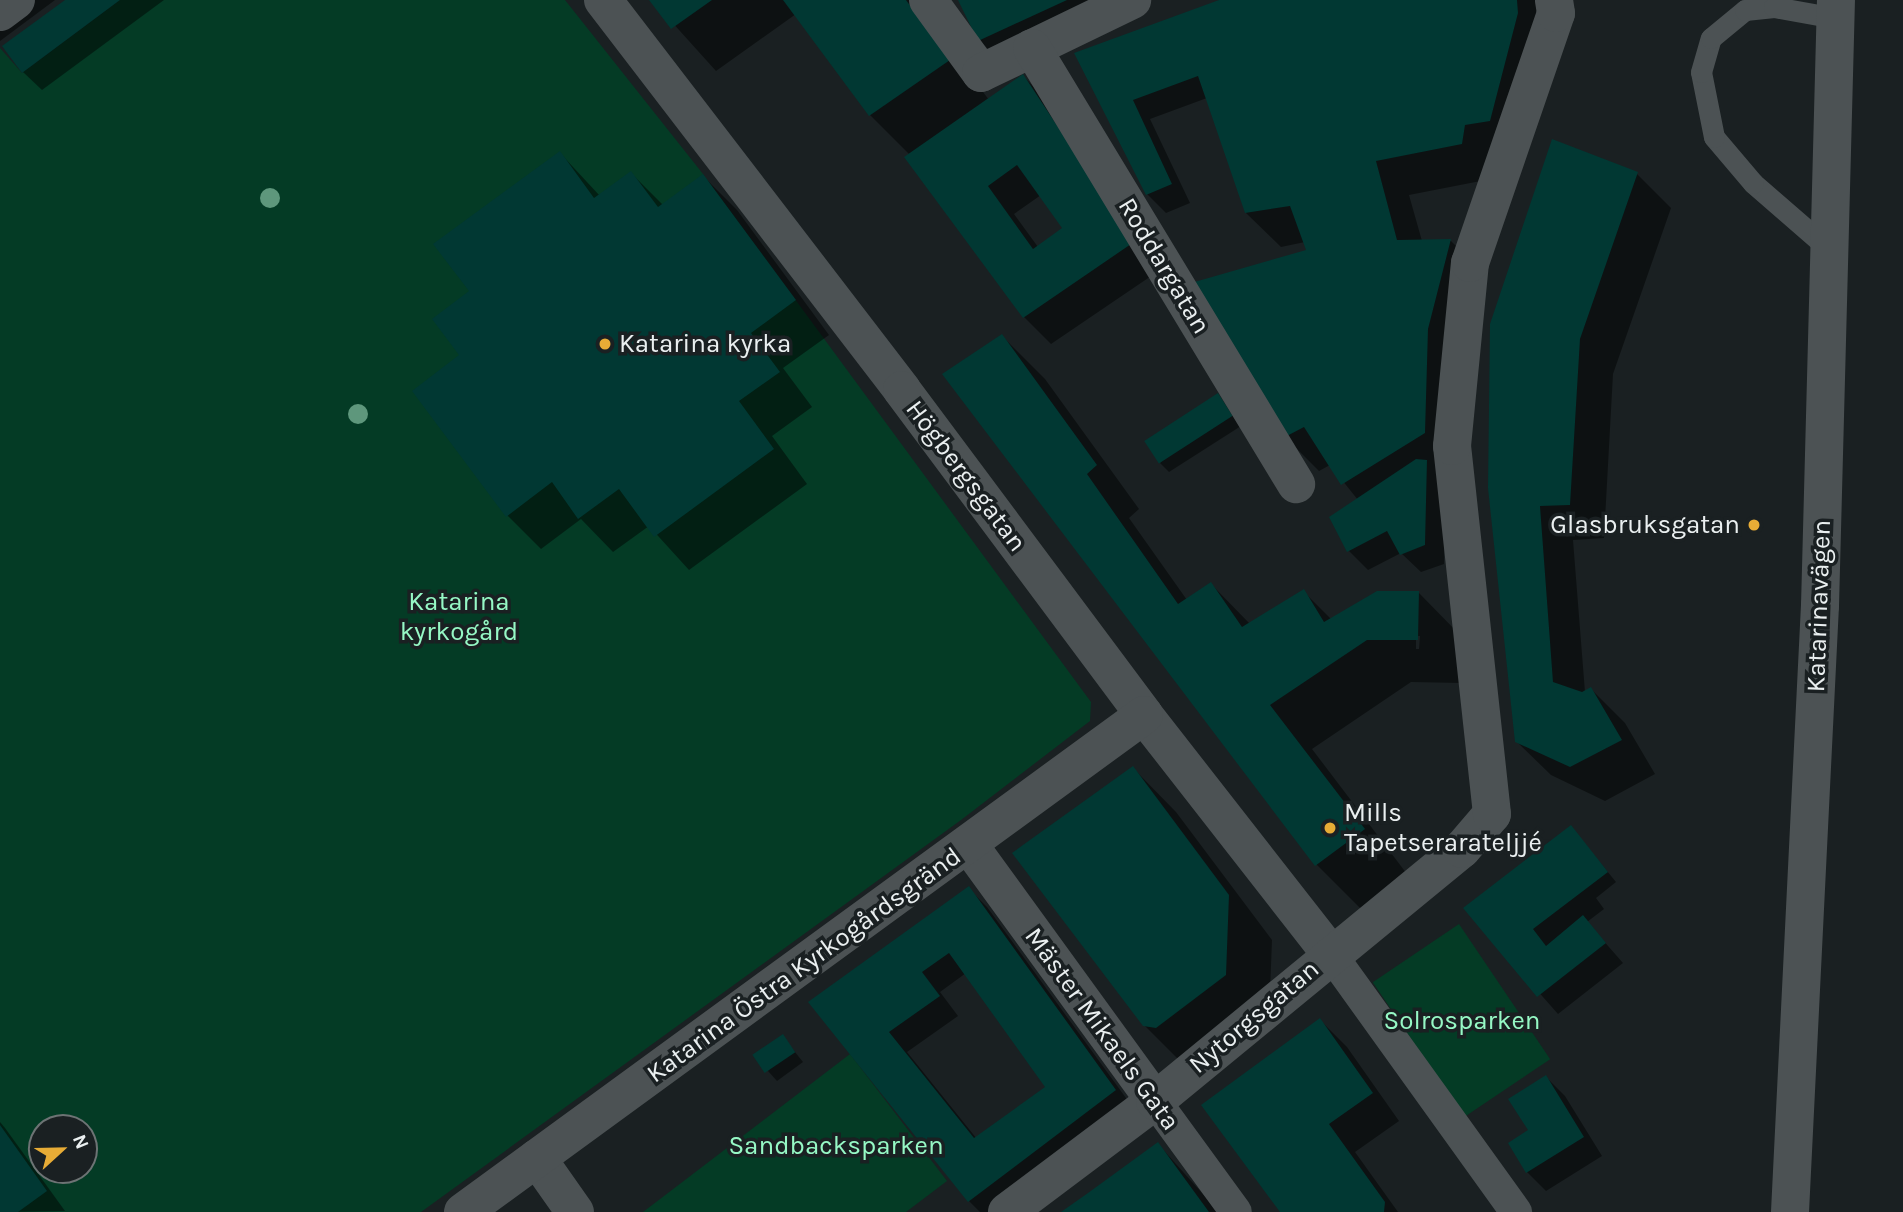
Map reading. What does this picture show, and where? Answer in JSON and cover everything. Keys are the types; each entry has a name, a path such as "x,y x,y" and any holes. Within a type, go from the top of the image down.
{"street":[{"path":"0,12 16,0"},
{"name":"Högbergsgatan","path":"603,0 902,390 1143,715 1330,953"},
{"path":"928,0 981,73 1132,0"},
{"name":"Nytorgsgatan","path":"1007,1212 1155,1101 1330,953 1462,849 1493,814 1452,446 1470,263 1555,6"},
{"name":"Katarinavägen","path":"1790,1212 1820,606 1836,9"},
{"name":"Roddargatan","path":"1032,48 1296,485"},
{"name":"Katarina Östra Kyrkogårdsgränd","path":"463,1212 969,845 1143,715"},
{"name":"Mäster Mikaels Gata","path":"969,845 1236,1212"},
{"path":"1330,953 1516,1212"},
{"path":"537,1158 575,1212"}],"lane":[{"path":"1830,250 1753,183 1714,137 1701,72 1711,38 1745,10 1774,7 1836,9"}],"green space":[{"name":"Katarina kyrkogård","path":"120,0 565,0 703,174 1091,702 1090,721 961,820 421,1212 0,1212 0,48 22,73"},
{"name":"Solrosparken","path":"1459,924 1550,1059 1464,1117 1373,982"},
{"name":"Sandbacksparken","path":"850,1054 947,1181 906,1212 643,1212"}],"building":[{"path":"65,0 120,0 22,73 2,46"},
{"path":"649,0 712,0 671,29"},
{"path":"783,0 906,0 950,60 869,116"},
{"path":"958,0 1067,0 978,41"},
{"path":"1219,0 1517,0 1518,13 1490,121 1465,125 1462,144 1376,161 1397,240 1451,239 1428,329 1425,433 1341,485 1304,427 1283,438 1191,283 1306,250 1290,206 1245,213 1198,76 1133,100 1172,184 1146,195 1074,53"},
{"path":"1023,74 1134,242 1023,318 904,157","holes":["1017,165 1062,228 1033,249 988,186"]},
{"path":"1552,139 1638,172 1580,339 1570,505 1540,506 1553,682 1582,692 1591,687 1622,740 1570,767 1515,742 1488,488 1490,324"},
{"name":"Katarina kyrka","path":"560,151 594,198 631,171 658,207 703,174 796,300 751,333 780,372 739,401 774,449 654,537 619,489 578,519 552,482 506,517 412,391 459,355 432,319 469,291 433,244"},
{"path":"1002,334 1097,465 1087,474 1178,604 1211,582 1242,627 1304,589 1324,622 1377,591 1419,591 1418,640 1367,640 1270,705 1365,829 1315,866 942,374"},
{"path":"1218,393 1233,416 1159,464 1144,441"},
{"path":"1416,459 1427,460 1425,545 1400,555 1387,531 1347,552 1329,517"},
{"path":"1133,766 1229,895 1226,975 1156,1028 1143,1026 1012,853"},
{"path":"1571,825 1608,872 1533,929 1546,946 1583,915 1606,943 1537,997 1463,908"},
{"path":"969,886 1116,1090 968,1202 808,1002","holes":["949,953 1045,1087 974,1138 889,1032 940,996 922,972"]},
{"path":"1320,1018 1373,1093 1329,1124 1385,1202 1384,1212 1280,1212 1201,1105"},
{"path":"783,1034 795,1052 765,1073 752,1055"},
{"path":"1546,1075 1584,1137 1526,1173 1508,1143 1528,1130 1508,1099"},
{"path":"0,1125 28,1164 28,1184 42,1184 47,1191 18,1212 0,1212"},
{"path":"1158,1142 1209,1212 1061,1212 1088,1193"}],"place":[{"name":"Katarina kyrka","path":"605,344"},
{"name":"Glasbruksgatan","path":"1754,525"},
{"name":"Mills Tapetserarateljjé","path":"1330,828"}]}
